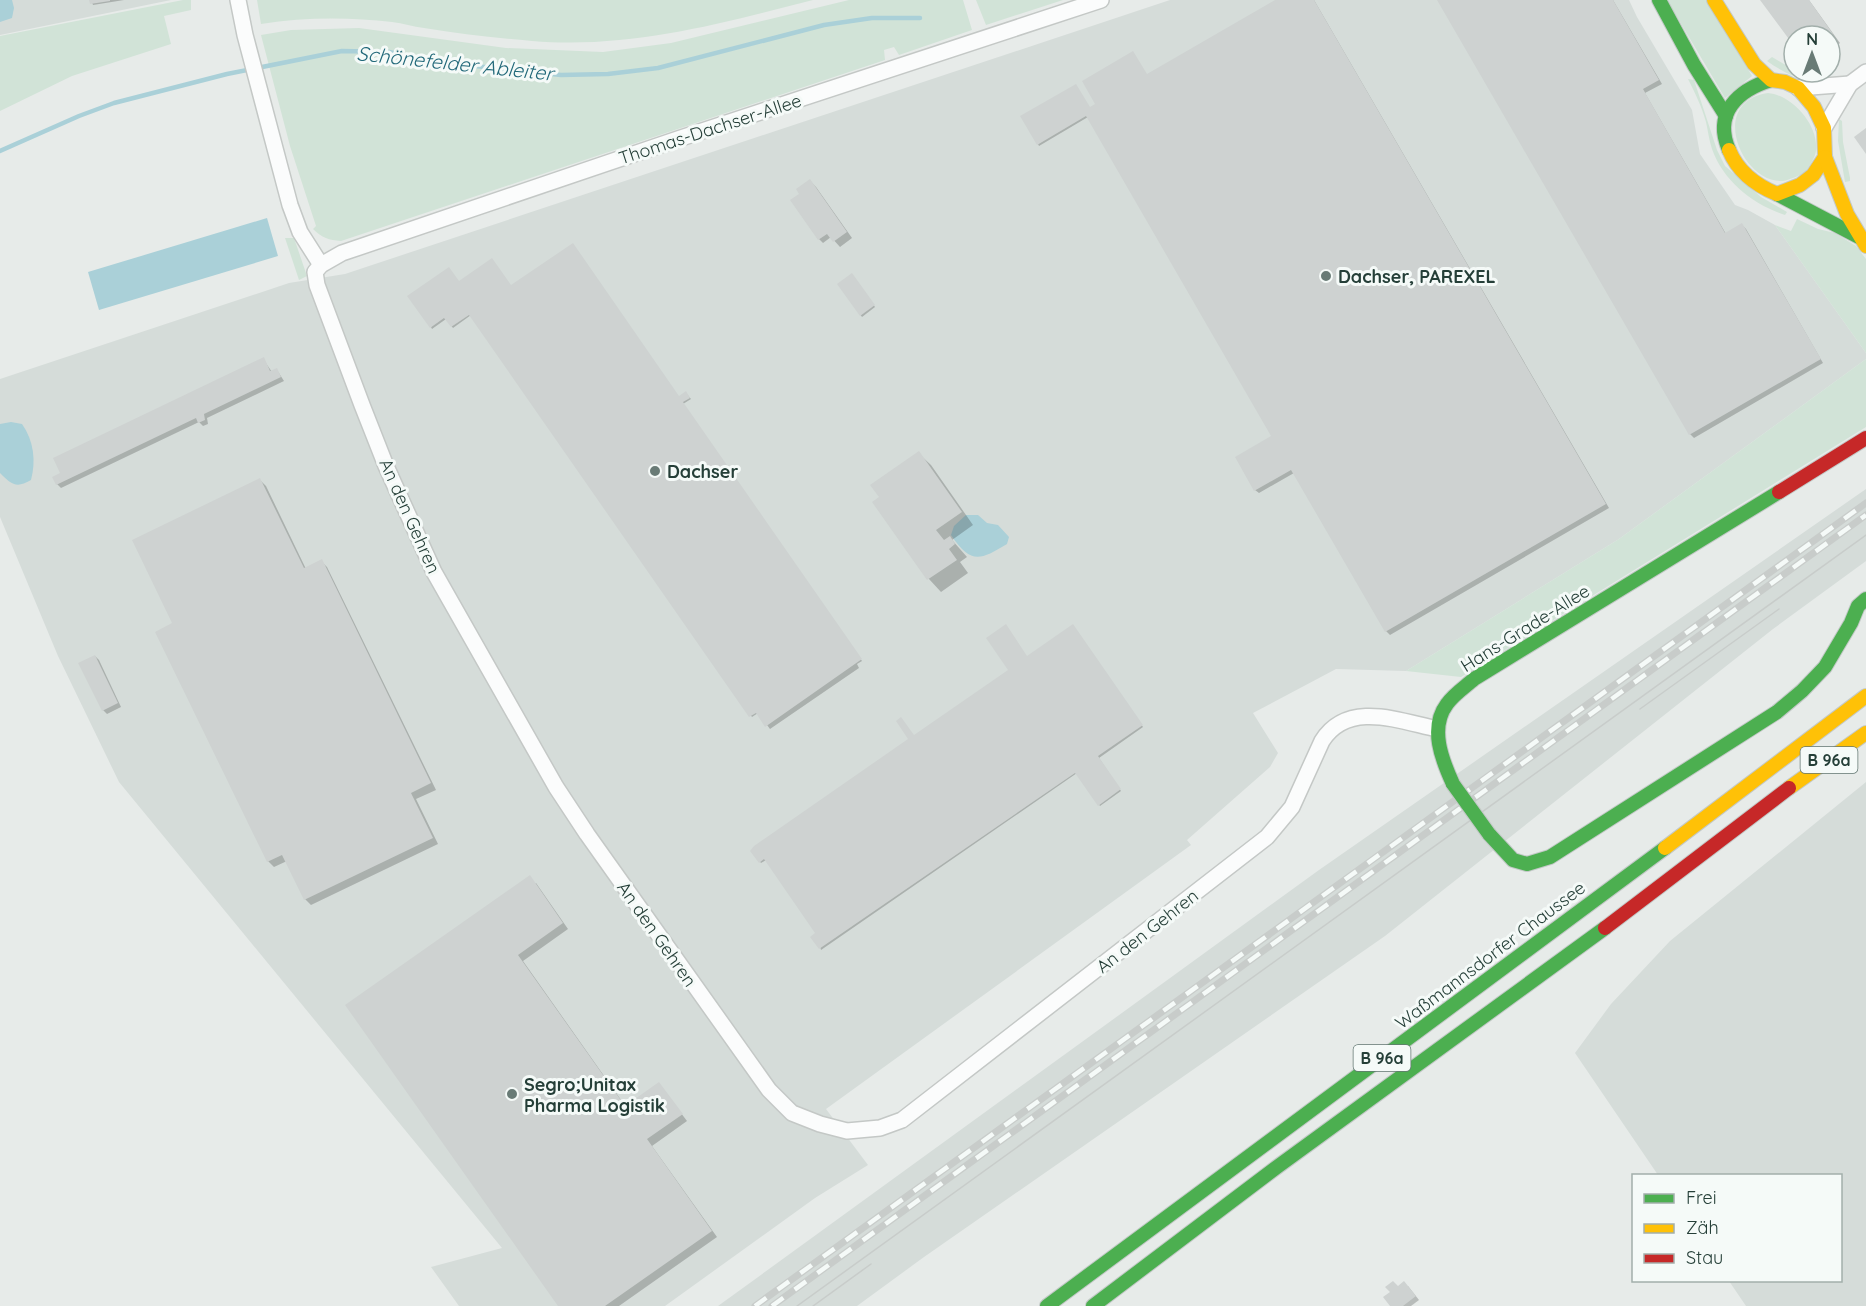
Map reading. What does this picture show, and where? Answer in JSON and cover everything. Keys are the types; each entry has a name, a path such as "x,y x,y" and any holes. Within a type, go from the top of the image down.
{"main road":[{"path":"1659,0 1694,65 1726,116"},
{"path":"1714,0 1754,64 1771,80"},
{"path":"1771,80 1785,82 1798,88 1814,107 1824,128 1825,157 1838,193 1863,242 1757,185 1739,168 1727,148 1724,131 1726,116 1735,99 1753,86 1771,80"},
{"path":"1777,194 1800,185 1813,175 1825,157"},
{"name":"Hans-Grade-Allee","path":"1437,729 1443,708 1474,680 1866,438"},
{"path":"1437,729 1442,758 1453,783 1490,834 1513,860 1527,864 1550,857 1777,712 1825,667 1851,623 1858,606 1866,599"},
{"path":"1851,623 1866,615"},
{"name":"Waßmannsdorfer Chaussee","path":"1047,1306 1716,810 1866,696"},
{"name":"B 96a","path":"1093,1306 1277,1167 1584,944 1866,733"}],"street":[{"path":"238,0 247,43 290,204 300,232 321,264"},
{"name":"Thomas-Dachser-Allee","path":"321,264 342,253 644,150 1101,0"},
{"path":"1824,128 1850,84 1866,72"},
{"path":"1798,88 1850,84"},
{"name":"An den Gehren","path":"321,264 315,272 316,285 386,466 434,572 556,787 587,834 769,1090 792,1113 801,1117 847,1131 880,1128 902,1120 1267,837 1292,807 1322,741 1328,731 1336,725 1350,718 1367,716 1437,729"}],"shaded area":[{"path":"0,0 171,0 0,35"},
{"path":"1170,0 1629,0 1692,110 1700,154 1735,205 1775,225 1866,353 1866,359 1619,539 1406,671 1336,669 1253,713 1278,753 1270,767 1187,840 1191,845 826,1109 868,1165 815,1198 665,1306 459,1306 431,1267 502,1248 119,782 58,656 0,517 0,379 289,283 345,274"},
{"path":"1866,489 1866,561 1773,629 1385,936 857,1306 718,1306 1319,870"},
{"path":"1866,782 1866,1306 1746,1306 1730,1282 1842,1282 1842,1174 1657,1174 1575,1053 1611,1004 1670,941"}],"green space":[{"path":"191,0 191,10 164,16 171,44 72,76 0,111 0,36"},
{"path":"257,0 813,0 709,26 639,38 568,43 491,37 360,19 327,18 261,24"},
{"path":"849,0 963,0 972,30 899,55 894,47 884,50 885,60 341,241 319,235 313,229 316,226 290,146 261,35 291,30 359,28 506,48 603,52 671,43"},
{"path":"976,0 1063,0 986,25"},
{"path":"1667,0 1707,0 1752,76 1725,98"},
{"path":"1772,57 1782,63 1782,70 1777,68 1767,61"},
{"path":"1688,79 1694,80 1717,150 1725,166 1761,197 1787,212 1785,215 1751,198 1724,171 1712,149 1706,122"},
{"path":"1768,93 1786,99 1795,105 1808,122 1816,141 1815,154 1805,173 1783,181 1768,178 1755,170 1744,157 1737,142 1735,126 1739,111 1749,99"},
{"path":"1839,119 1842,121 1843,142 1850,178 1850,181 1845,182 1838,141"},
{"path":"1797,219 1818,229 1835,233 1856,246 1866,259 1866,353 1775,225 1791,231"},
{"path":"285,238 294,238 307,276 299,280"},
{"path":"1866,359 1866,427 1461,677 1406,671 1619,539"}],"water":[{"path":"0,0 12,0 14,8 12,18 0,22"},
{"path":"267,218 278,256 99,310 88,272"},
{"path":"11,422 22,424 33,451 31,480 18,485 0,473 0,424"},
{"path":"966,515 978,515 987,523 998,525 1009,537 1007,544 989,554 976,557 964,551 951,535 954,526"}],"building":[{"path":"89,0 110,0 110,1 90,4"},
{"name":"Dachser, PAREXEL","path":"1275,0 1314,0 1606,504 1385,632 1291,470 1254,491 1235,457 1271,436 1086,116 1037,145 1020,116 1076,84 1090,107 1095,104 1082,81 1133,51 1147,74"},
{"path":"1437,0 1613,0 1659,80 1643,89 1725,233 1742,223 1821,359 1689,435"},
{"path":"1760,0 1809,0 1826,24 1782,24 1782,30"},
{"path":"1866,128 1866,154 1854,137"},
{"path":"810,179 847,232 833,242 827,234 818,240 790,200 799,194 796,189"},
{"name":"Dachser","path":"573,243 679,396 686,391 690,398 683,402 862,659 765,727 756,713 749,717 469,315 451,327 444,318 430,328 407,296 449,267 459,281 492,258 511,285"},
{"path":"852,273 875,305 860,316 837,284"},
{"path":"264,357 270,371 277,368 281,377 204,414 205,420 198,423 196,418 56,485 52,477 60,473 53,458"},
{"path":"919,451 962,512 936,530 944,540 950,536 955,544 949,549 957,560 927,580 872,502 879,497 870,485"},
{"path":"260,478 304,568 322,559 431,783 411,793 433,838 304,900 282,855 267,862 155,632 172,623 132,540"},
{"path":"1006,624 1027,656 1073,624 1143,725 1098,756 1121,789 1098,806 1075,773 819,949 810,937 815,933 764,859 759,863 750,851 908,739 896,721 901,717 914,735 1008,670 986,638"},
{"path":"95,655 118,703 102,711 78,663"},
{"name":"Segro;Unitax Pharma Logistik","path":"530,875 563,923 518,955 625,1106 659,1082 683,1114 647,1139 712,1231 605,1306 558,1306 345,1005"},
{"path":"1393,1281 1398,1286 1404,1281 1416,1296 1403,1306 1390,1306 1383,1297 1390,1292 1385,1287"}],"waterway":[{"name":"Schönefelder Ableiter","path":"0,151 114,103 227,74 342,51 389,52 437,62 561,75 608,74 658,68 824,25 872,18 920,18"}],"tram line":[{"path":"797,1306 1866,535"},
{"path":"1640,709 1779,609"},
{"path":"813,1306 871,1264"}],"railway":[{"path":"755,1306 1866,503"},
{"path":"772,1306 1866,515"}],"traffic: fast":[{"path":"1659,0 1694,65 1726,116"},
{"path":"1729,150 1724,125 1732,105 1748,90 1771,80"},
{"path":"1777,194 1859,237"},
{"path":"1453,784 1445,765 1438,734 1442,713 1456,694 1474,679 1779,492"},
{"path":"1489,834 1513,860 1527,864 1550,857 1777,712 1825,667 1851,623 1858,606 1866,599"},
{"path":"1453,784 1489,834"},
{"path":"1047,1306 1665,848"},
{"path":"1093,1306 1277,1167 1605,928"}],"traffic: slow":[{"path":"1714,0 1754,64 1771,80 1785,82 1798,88 1814,107 1824,128 1825,157 1813,175 1800,185 1777,194 1748,177 1737,165 1729,150"},
{"path":"1825,157 1847,214 1866,246"},
{"path":"1665,848 1866,696"},
{"path":"1789,788 1866,733"}],"traffic: jam":[{"path":"1779,492 1866,438"},
{"path":"1605,928 1789,788"}],"place":[{"name":"Dachser, PAREXEL","path":"1326,276"},
{"name":"Dachser","path":"655,471"},
{"name":"Segro;Unitax Pharma Logistik","path":"512,1094"}]}
